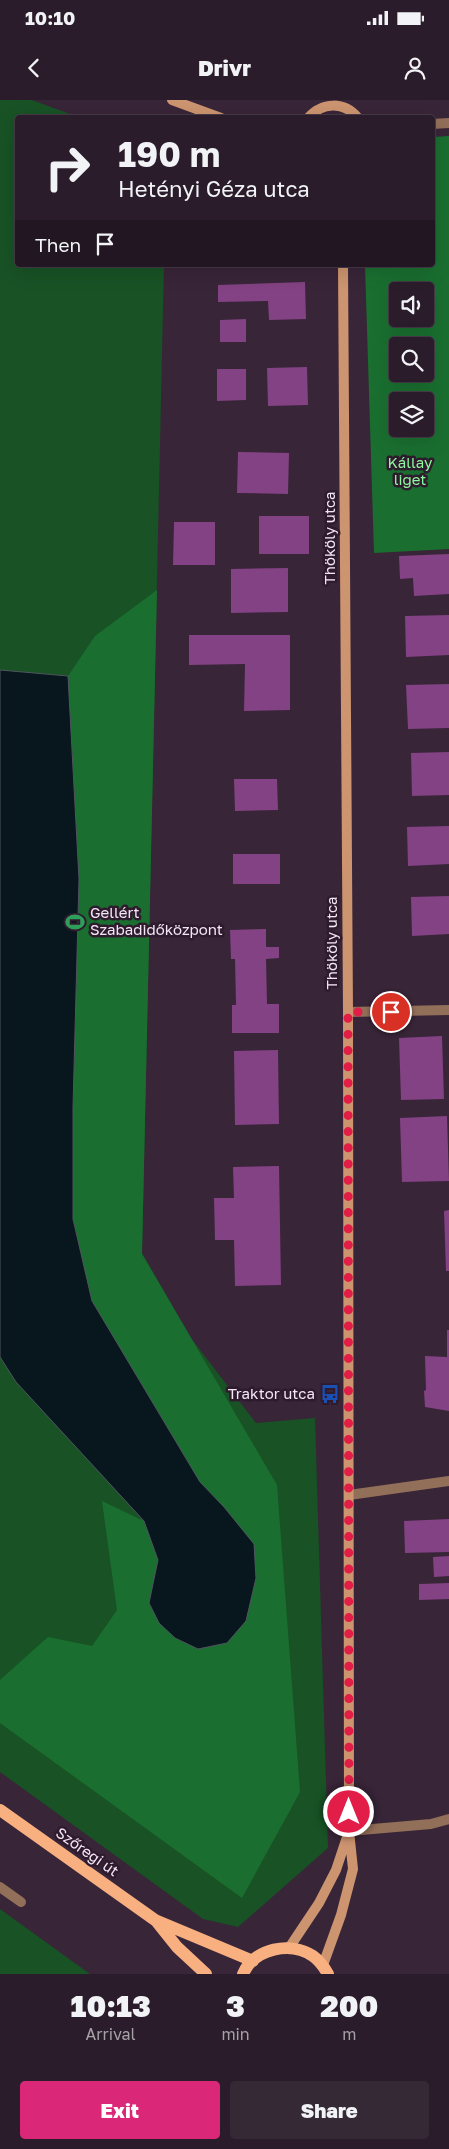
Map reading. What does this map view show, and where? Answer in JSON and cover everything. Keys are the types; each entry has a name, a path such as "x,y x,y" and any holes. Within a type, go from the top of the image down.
{"main road":[{"name":"Szőregi út","path":"0,1810 156,1920 253,1961"},
{"name":"Szőregi út","path":"156,1920 177,1947 206,1974"},
{"path":"243,1974 253,1961 270,1950 289,1948 302,1950 314,1956 326,1970"}],"street":[{"path":"172,100 213,115"},
{"path":"350,100 355,114"},
{"path":"310,115 323,104 336,105 355,114"},
{"path":"435,124 449,123"},
{"name":"Thököly utca","path":"326,1970 353,1869 349,1831 348,1012 343,267"},
{"path":"348,1012 449,1010"},
{"path":"349,1495 373,1494 449,1481"},
{"path":"349,1831 432,1824 449,1819"},
{"name":"Thököly utca","path":"289,1948 320,1903 336,1870 349,1831"},
{"path":"0,1887 21,1902"}],"green space":[{"name":"Gellért Szabadidőközpont","path":"0,100 32,100 73,115 15,115 15,267 164,267 142,1253 191,1338 256,1423 315,1418 328,1848 238,1927 203,1919 0,1772"},
{"name":"Kállay liget","path":"449,136 449,549 374,553 365,267 435,267 435,137"},
{"path":"157,590 142,1254 277,1485 300,1792 242,1898 0,1723 0,1680 48,1637 92,1646 117,1610 102,1501 144,1521 158,1560 149,1603 159,1623 175,1638 198,1649 200,1482 92,1301 73,1219 73,1107 79,879 68,676 95,636"},
{"path":"0,1909 90,1974 0,1974"}],"shaded area":[{"path":"0,670 68,676 79,879 73,1107 73,1219 92,1301 200,1482 224,1507 254,1544 256,1578 246,1621 227,1643 198,1649 175,1638 159,1623 149,1603 158,1560 144,1521 16,1382 0,1357"}],"building":[{"path":"305,282 306,319 269,320 268,301 218,302 218,285"},
{"path":"246,319 246,342 220,342 220,320"},
{"path":"307,367 308,405 268,406 267,368"},
{"path":"217,369 246,369 246,400 217,401"},
{"path":"238,452 289,453 288,494 237,493"},
{"path":"259,516 309,516 309,554 259,554"},
{"path":"174,522 215,522 215,565 173,565"},
{"path":"449,554 449,594 414,596 413,578 400,579 399,556"},
{"path":"288,568 288,612 231,613 231,569"},
{"path":"449,615 449,655 406,657 405,616"},
{"path":"189,635 290,635 290,710 244,711 245,664 189,665"},
{"path":"449,684 449,728 408,729 406,685"},
{"path":"449,752 449,795 412,796 411,753"},
{"path":"234,779 277,779 278,810 235,811"},
{"path":"449,826 449,864 408,866 407,827"},
{"path":"233,854 280,854 280,884 233,884"},
{"path":"449,896 449,934 412,936 411,897"},
{"path":"266,929 266,947 279,947 279,958 266,959 267,1004 279,1004 279,1033 232,1033 232,1005 236,1005 235,959 231,959 230,930"},
{"path":"442,1036 444,1099 401,1100 399,1038"},
{"path":"278,1050 279,1124 235,1125 234,1051"},
{"path":"447,1116 449,1181 402,1182 400,1118"},
{"path":"279,1166 281,1285 235,1286 234,1240 215,1240 214,1198 234,1198 233,1167"},
{"path":"449,1210 449,1271 446,1271 444,1211"},
{"path":"447,1330 449,1330 449,1411 425,1407 424,1391 426,1390 425,1356 447,1357"},
{"path":"449,1519 449,1552 405,1553 404,1521"},
{"path":"449,1556 449,1576 434,1577 433,1557"},
{"path":"449,1583 449,1599 419,1600 419,1584"}],"place":[{"name":"Gellért Szabadidőközpont","path":"75,922"},
{"name":"Traktor utca","path":"330,1394"}],"route":[{"path":"349,1812 348,1012 391,1012"}]}
